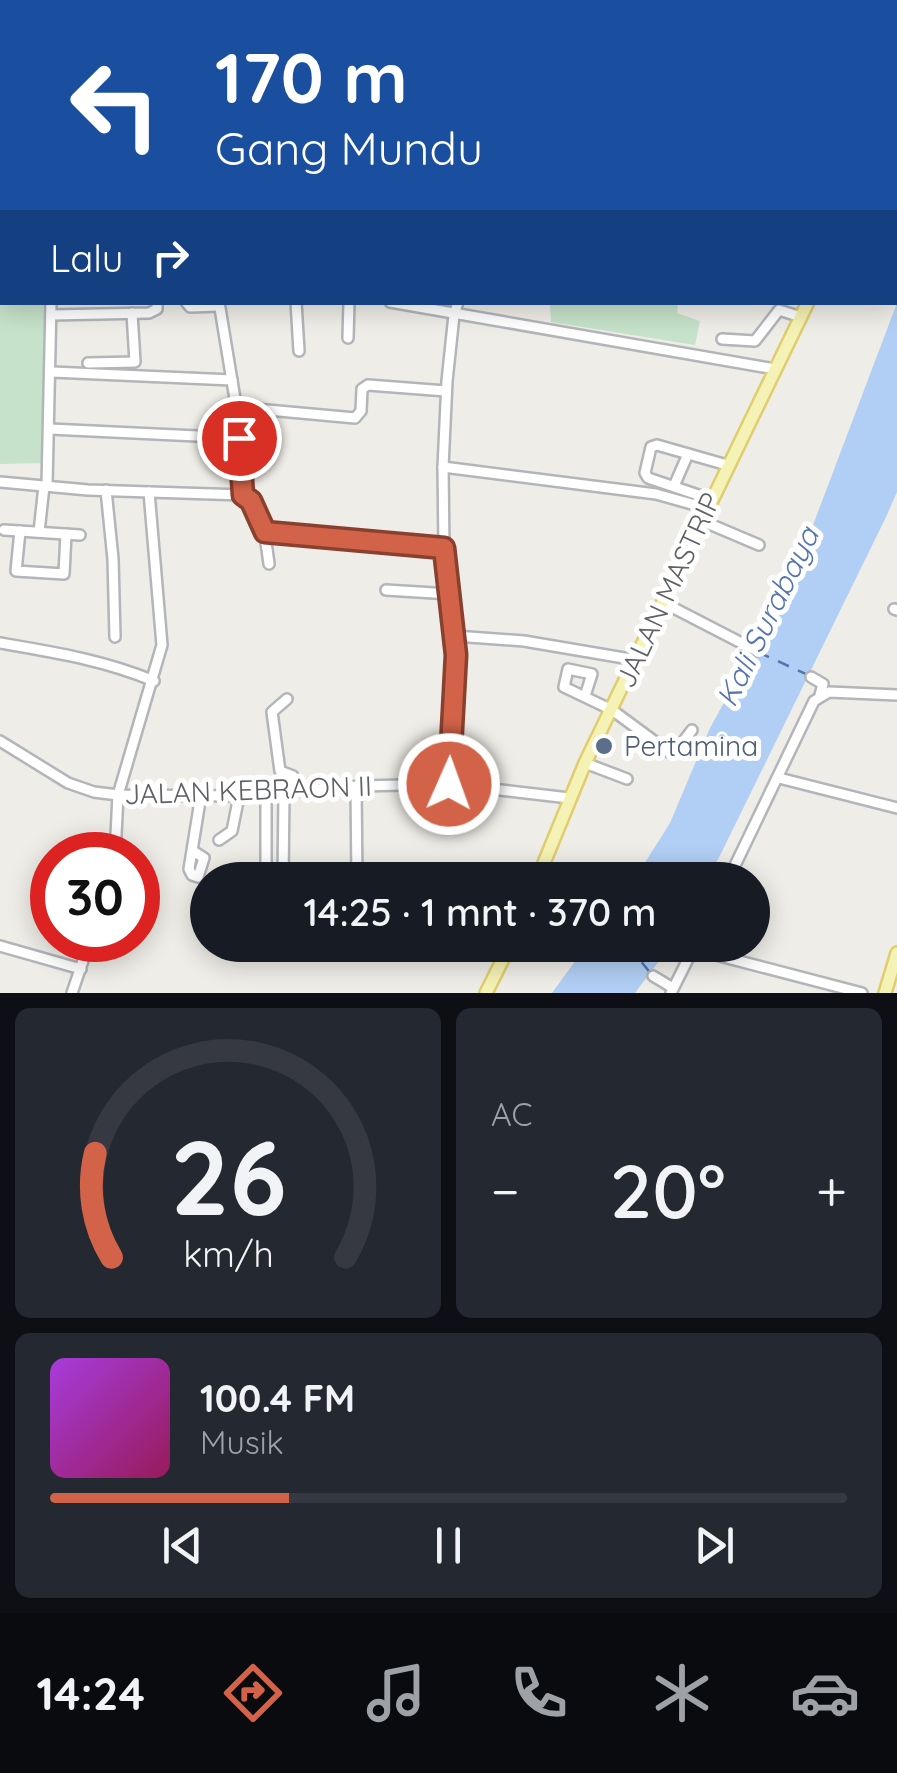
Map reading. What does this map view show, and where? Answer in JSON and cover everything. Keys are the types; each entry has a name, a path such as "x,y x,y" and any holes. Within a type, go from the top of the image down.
{"main road":[{"name":"JALAN MASTRIP","path":"544,862 568,798 806,305"},
{"path":"885,993 897,952"},
{"path":"486,993 502,962"}],"street":[{"path":"39,532 50,429 51,305"},
{"path":"51,315 154,312 156,305"},
{"path":"219,305 236,407 243,495"},
{"path":"296,305 299,351"},
{"path":"348,338 349,305"},
{"path":"405,305 774,369"},
{"path":"449,784 456,688 455,636 444,548 444,468 446,390 457,305"},
{"path":"722,339 756,341 779,310 801,316"},
{"path":"88,363 136,362 132,313"},
{"path":"52,372 232,380"},
{"path":"236,407 355,418 361,411 362,389 368,385 446,390"},
{"path":"50,429 239,438"},
{"path":"727,465 657,445 652,447 646,476 674,486 759,545"},
{"path":"674,486 688,454"},
{"path":"444,468 656,494 705,509"},
{"path":"0,482 243,495 251,501 265,532 269,564"},
{"path":"106,490 114,559 115,637"},
{"path":"116,832 118,795 162,645 150,492"},
{"path":"4,530 80,535"},
{"path":"20,531 15,575 64,574 66,534"},
{"path":"265,532 444,548"},
{"path":"386,590 450,594"},
{"path":"662,602 757,651"},
{"path":"455,636 524,641 636,660"},
{"path":"0,643 124,668 154,682"},
{"path":"737,862 806,714 820,695 823,684 811,677"},
{"path":"820,695 897,695"},
{"path":"585,696 612,710 669,752 677,750 692,730"},
{"path":"287,699 272,712 280,770 294,776 297,791"},
{"name":"JALAN KEBRAON II","path":"0,741 68,783 118,795 239,796 356,786 449,784 568,798"},
{"path":"585,763 627,779"},
{"path":"779,778 897,808"},
{"path":"356,786 357,862"},
{"path":"283,862 284,792"},
{"path":"266,794 266,862"},
{"path":"193,851 201,795"},
{"path":"219,840 232,831 239,796"},
{"path":"0,946 81,969"},
{"path":"72,993 83,962"},
{"path":"653,976 672,990 686,962"},
{"path":"749,962 862,993"}],"green space":[{"path":"0,305 44,305 46,463 0,464"},
{"path":"550,305 678,305 677,313 700,321 695,345 551,322"}],"water":[{"name":"Kali Surabaya","path":"897,305 897,492 886,517 717,862 645,862 670,823 710,728 765,628 813,525"},
{"path":"575,962 658,962 635,993 552,993"}],"ferry route":[{"path":"758,652 810,676"},
{"path":"642,962 652,975"}],"place":[{"name":"Pertamina","path":"604,746"}],"route":[{"path":"239,438 243,495 251,501 265,532 444,548 456,655 449,784"}]}
